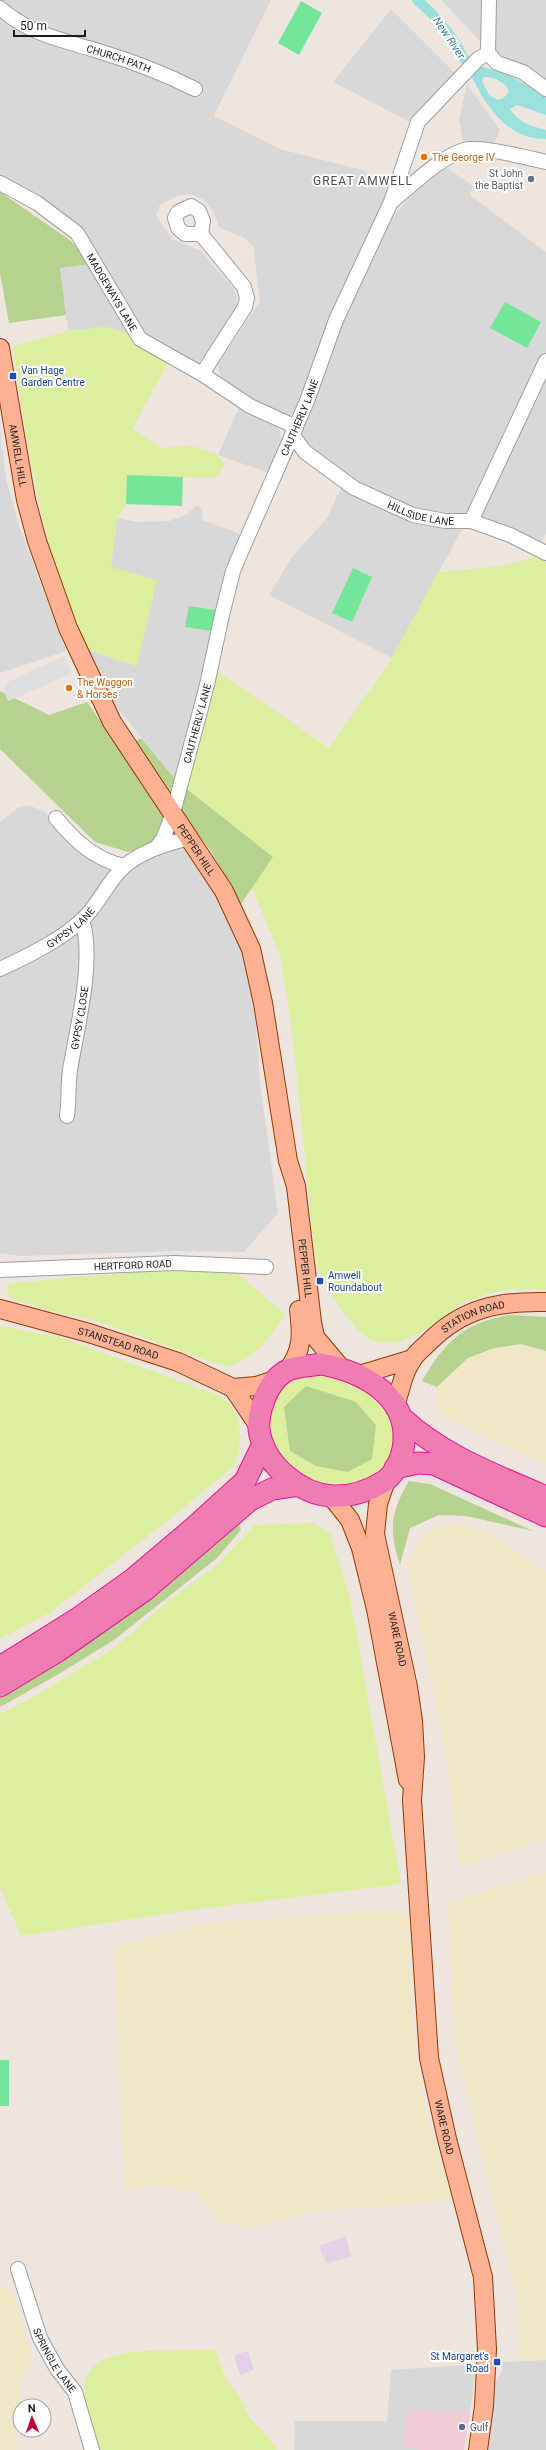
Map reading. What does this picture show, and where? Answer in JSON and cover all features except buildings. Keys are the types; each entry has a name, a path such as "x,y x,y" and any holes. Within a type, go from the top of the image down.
{"highway":[{"path":"0,1667 78,1619 133,1579 191,1530 245,1481 261,1435 266,1394 281,1376 321,1364 350,1372 382,1389 399,1412 420,1435 446,1452 546,1497"},
{"path":"391,1474 402,1454 405,1438 399,1412"},
{"path":"261,1435 270,1459 282,1472 299,1485 331,1496 350,1495 364,1492 391,1474 418,1463 434,1464 546,1516"},
{"path":"0,1686 58,1651 145,1590 250,1500 272,1488 299,1485"}],"main road":[{"name":"AMWELL HILL","path":"0,348 26,500 44,561"},
{"name":"PEPPER HILL","path":"44,561 68,628 112,722 224,891 251,949 263,1003 288,1161 296,1186 315,1337 350,1372"},
{"name":"PEPPER HILL","path":"281,1376 299,1353 302,1338 286,1189 288,1161"},
{"name":"STATION ROAD","path":"399,1412 401,1380 412,1359 445,1328 458,1319 486,1306 516,1301 546,1302"},
{"name":"STANSTEAD ROAD","path":"0,1309 89,1332 178,1362 233,1388"},
{"name":"STATION ROAD","path":"350,1372 412,1359"},
{"path":"261,1435 233,1388 256,1386 281,1376"},
{"name":"WARE ROAD","path":"391,1474 378,1504 375,1534 408,1687 415,1757 412,1800"},
{"name":"WARE ROAD","path":"331,1496 350,1520 361,1548 376,1609 412,1800 429,2058 447,2140 483,2277 487,2349 484,2406 478,2450"}],"street":[{"path":"489,0 483,56 523,72 546,89"},
{"name":"CHURCH PATH","path":"0,8 40,34 135,63 166,74 195,89"},
{"name":"CAUTHERLY LANE","path":"173,814 234,571 294,431 336,320 391,202 418,122 483,56"},
{"path":"391,202 435,167 465,149 490,150 546,162"},
{"name":"MADGEWAYS LANE","path":"0,183 37,203 77,233 140,339 202,374 250,406 294,431"},
{"path":"201,234 244,287 248,298 245,307 202,374"},
{"path":"471,521 546,360"},
{"name":"HILLSIDE LANE","path":"294,431 305,452 354,488 413,515 445,521 471,521 510,535 546,553"},
{"path":"284,453 305,452"},
{"name":"GYPSY LANE","path":"156,848 164,839 173,814"},
{"path":"56,818 83,847 101,859 124,866"},
{"name":"GYPSY LANE","path":"0,969 42,948 82,920 124,866 156,848 190,838"},
{"name":"GYPSY CLOSE","path":"67,1116 70,1073 88,956 87,934 82,920"},
{"name":"HERTFORD ROAD","path":"0,1270 174,1263 266,1267"},
{"name":"SPRINGLE LANE","path":"18,2269 40,2338 57,2369 75,2392 92,2450"}],"shaded area":[{"path":"0,0 271,0 214,116 280,149 362,170 382,182 387,190 386,205 300,408 289,417 255,406 221,383 218,364 260,301 253,246 244,238 219,227 214,213 204,200 191,194 177,196 160,205 156,215 172,239 200,250 234,289 237,297 236,310 198,364 143,335 76,229 0,178"},
{"path":"441,0 546,0 546,83 505,62 482,43"},
{"path":"391,9 456,74 437,92 412,123 333,82"},
{"path":"467,84 500,130 493,147 463,141 459,120"},
{"path":"447,168 473,186 470,195 546,252 546,533 542,541 490,520 440,514 401,506 346,476 316,455 301,434 342,318 386,227 399,209 436,172"},
{"path":"91,264 129,334 106,327 68,331 60,268"},
{"path":"240,405 277,426 280,430 281,445 269,473 218,455"},
{"path":"0,430 6,478 18,523 66,651 0,673"},
{"path":"342,486 397,516 419,521 464,526 392,658 269,595 292,557 327,518"},
{"path":"195,506 201,506 203,520 240,534 176,780 106,694 85,649 137,666 111,568 117,518 137,522 169,521 188,514"},
{"path":"64,656 71,674 8,701 4,691 8,682"},
{"path":"27,805 44,811 80,852 111,871 98,893 76,919 39,943 0,964 0,822 19,807"},
{"path":"183,845 214,889 242,946 256,1021 260,1083 278,1213 244,1252 175,1251 21,1256 0,1253 0,974 41,955 123,877 158,851"},
{"path":"521,1344 546,1351 546,1465 437,1414 437,1387 468,1358 494,1348"},
{"path":"463,1523 494,1536 546,1570 546,1840 460,1867 445,1747 408,1565 419,1539 438,1526"},
{"path":"546,1872 546,2360 517,2361 520,2308 455,2044 448,1902"},
{"path":"407,1909 415,2054 431,2130 452,2200 368,2208 318,2210 249,2229 218,2221 197,2192 155,2185 125,2190 114,1947 203,1923"},
{"path":"346,2236 351,2257 326,2263 319,2246"},
{"path":"9,2287 14,2294 32,2353 19,2398 12,2398 12,2438 17,2438 17,2450 0,2450 0,2288"},
{"path":"248,2351 254,2370 240,2375 234,2355"},
{"path":"546,2360 546,2450 482,2450 493,2385 502,2372 503,2362"},
{"path":"477,2364 470,2413 409,2409 417,2450 294,2450 295,2421 387,2421 391,2370"},
{"path":"409,2409 470,2413 464,2450 417,2450 417,2448 402,2445"}],"green space":[{"path":"301,1 322,13 299,55 278,43"},
{"path":"0,192 71,241 91,264 60,268 66,315 9,323 0,273"},
{"path":"505,302 541,322 527,348 490,328"},
{"path":"106,327 129,334 169,361 132,429 163,448 189,445 218,455 224,464 217,478 127,475 126,504 117,518 111,567 157,580 137,666 85,649 62,585 38,498 29,455 13,346 68,331"},
{"path":"127,475 183,477 182,506 126,504"},
{"path":"540,554 546,557 546,1290 509,1289 487,1294 464,1302 418,1334 402,1341 381,1343 370,1340 356,1328 335,1301 319,1272 314,1248 293,1039 281,958 252,888 273,857 183,786 216,670 329,748 392,658 438,572 477,569 516,563"},
{"path":"353,568 372,577 352,622 332,613"},
{"path":"189,606 216,610 212,631 185,627"},
{"path":"0,691 49,715 87,702 168,819 165,830 146,848 128,852 95,842 0,749"},
{"path":"141,738 176,780 172,795 167,793 133,742"},
{"path":"183,786 273,857 241,904 211,851 180,810"},
{"path":"159,1270 237,1273 285,1314 268,1339 261,1346 245,1359 226,1367 94,1320 54,1312 11,1298 7,1293 8,1284 12,1283"},
{"path":"509,1315 546,1317 546,1351 521,1344 494,1348 468,1358 437,1387 422,1381 439,1355 457,1336 479,1323"},
{"path":"0,1326 62,1338 218,1395 231,1405 238,1419 240,1434 239,1452 234,1466 176,1514 51,1612 0,1639"},
{"path":"312,1374 340,1374 390,1407 396,1449 378,1479 326,1490 307,1483 274,1456 266,1412 282,1388 295,1378 302,1375"},
{"path":"306,1386 356,1402 376,1425 372,1459 348,1472 316,1466 290,1451 284,1407"},
{"path":"409,1481 430,1484 533,1531 466,1516 439,1515 410,1528 400,1565 394,1542 393,1522 398,1503"},
{"path":"313,1523 330,1534 350,1598 401,1884 184,1911 21,1936 0,1887 0,1714 35,1696 114,1648 166,1603 218,1564 255,1525"},
{"path":"239,1524 241,1530 217,1558 114,1640 57,1675 0,1707 0,1692"},
{"path":"0,2060 9,2060 9,2106 0,2106"},
{"path":"160,2350 215,2350 227,2381 240,2397 249,2417 277,2447 276,2450 101,2450 99,2448 86,2406 84,2389 90,2370 100,2362 113,2356 128,2353"}],"water":[{"path":"466,62 507,74 546,96 546,115 517,105 510,109 521,121 546,130 546,139 531,138 517,132 505,124 495,114 471,75","holes":["484,77 496,79 506,86 508,93 505,97 498,100 489,95 482,81"]}],"waterway":[{"name":"New River","path":"417,0 441,23 456,44 465,61 475,71"}],"place":[{"name":"The George IV","path":"424,157"},
{"name":"St John the Baptist","path":"531,179"},
{"name":"Van Hage Garden Centre","path":"13,376"},
{"name":"The Waggon & Horses","path":"69,688"},
{"name":"Amwell Roundabout","path":"320,1281"},
{"name":"St Margaret's Road","path":"497,2362"},
{"name":"Gulf","path":"462,2427"}],"district":[{"name":"GREAT AMWELL","path":"363,181"}]}
